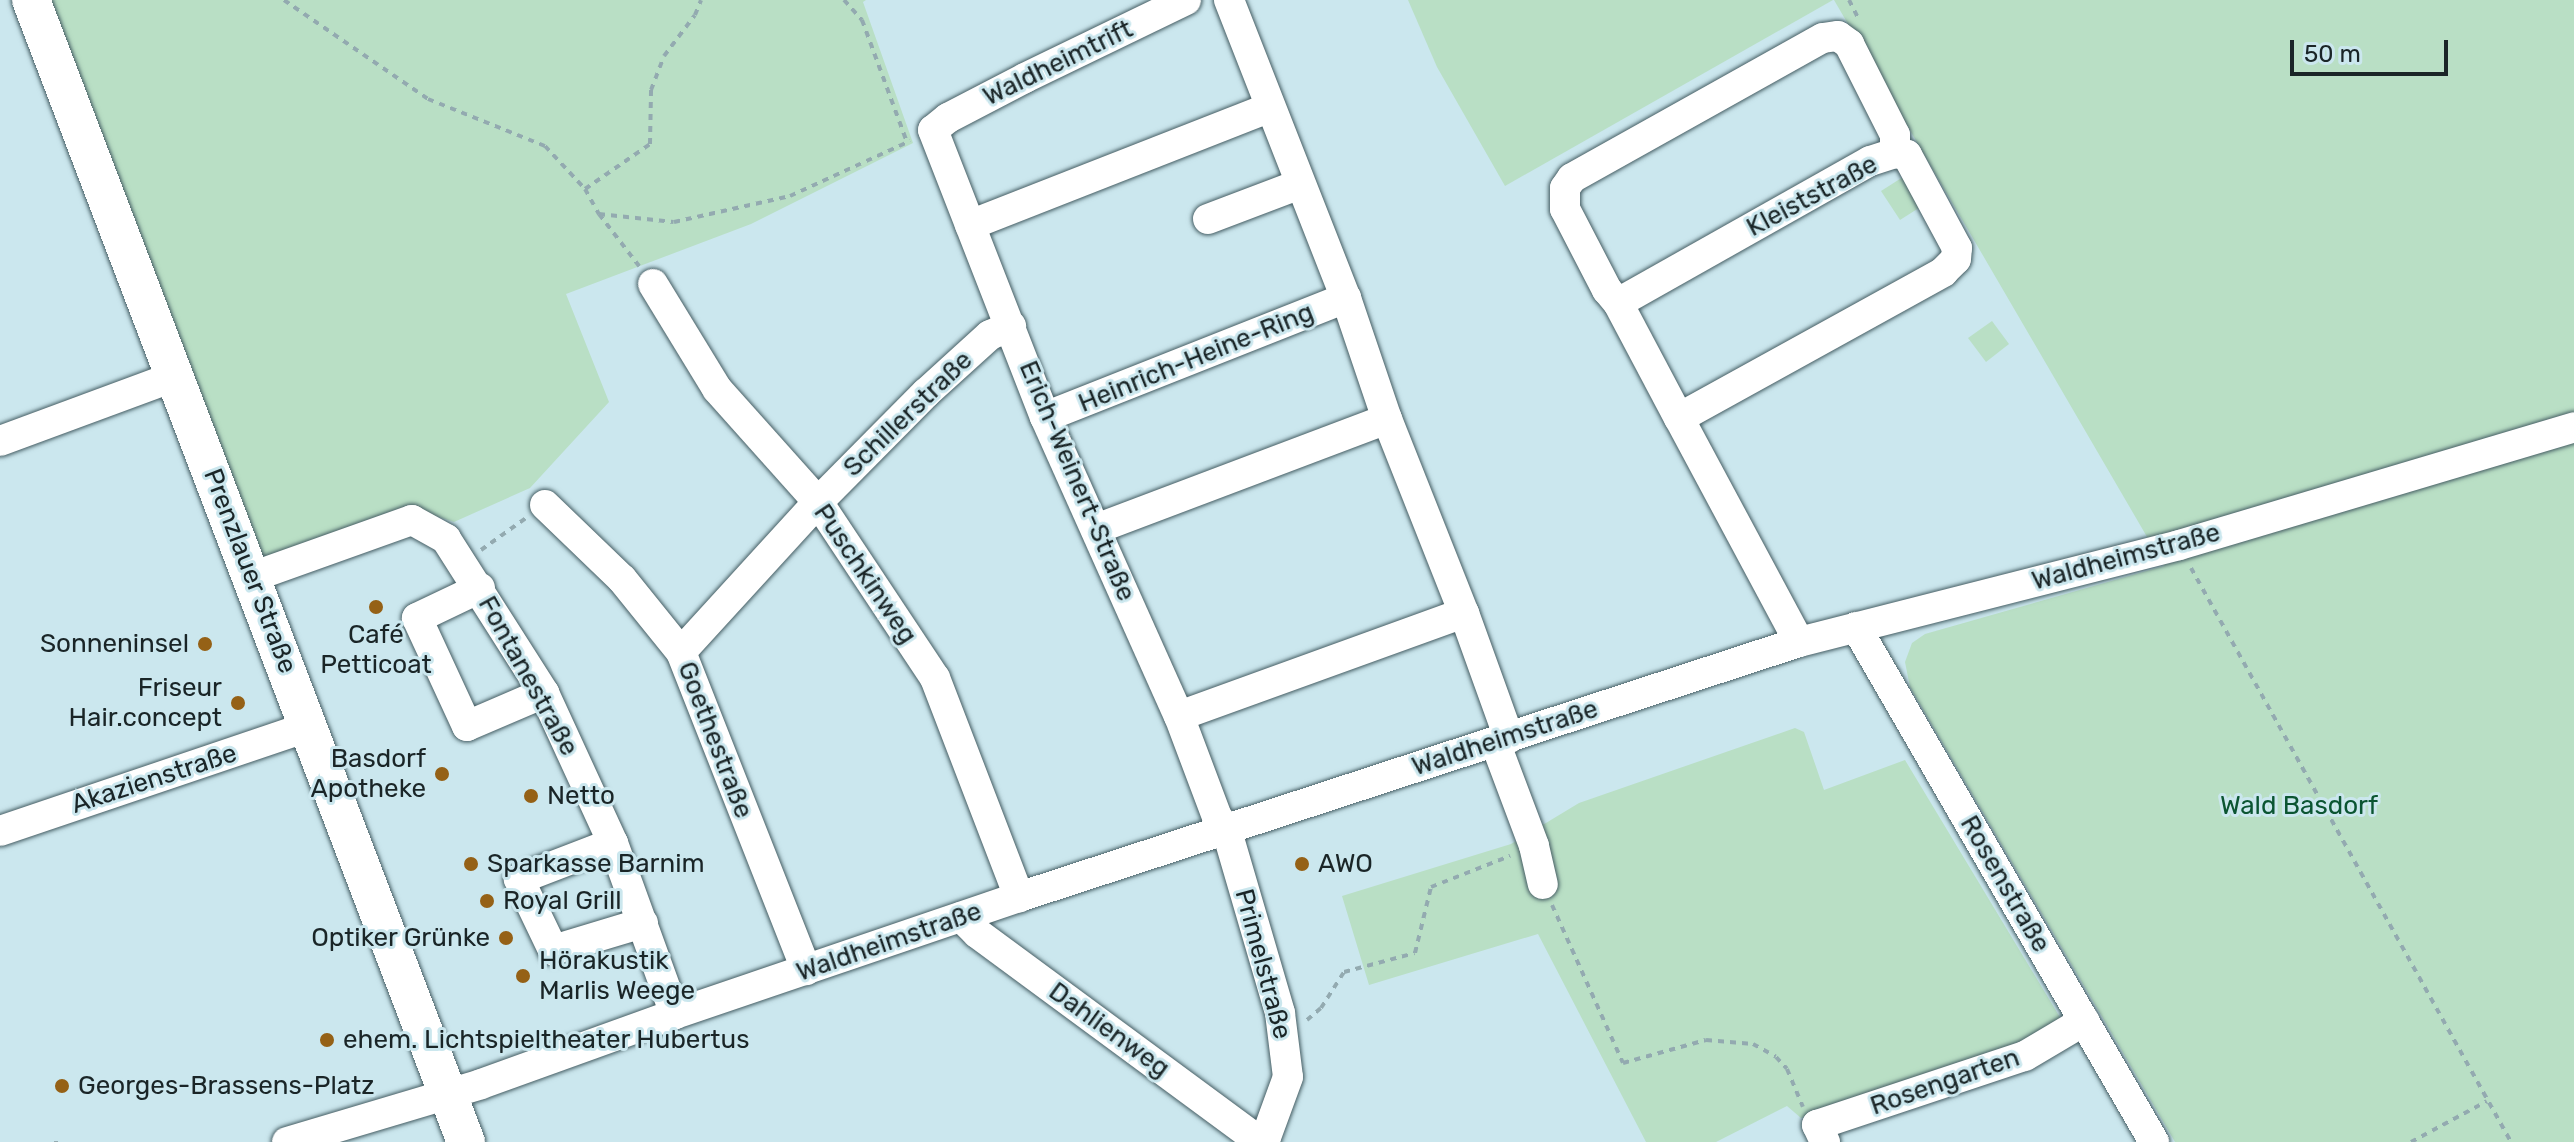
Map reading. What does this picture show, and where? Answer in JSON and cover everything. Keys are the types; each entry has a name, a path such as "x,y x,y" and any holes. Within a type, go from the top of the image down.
{"main road":[{"name":"Prenzlauer Straße","path":"31,0 466,1142"}],"street":[{"name":"Waldheimtrift","path":"920,136 1025,78 1186,0"},
{"name":"Heinrich-Heine-Ring","path":"1229,0 1346,298 1387,419 1464,613 1543,884"},
{"path":"1799,642 1565,209 1565,188 1572,178 1823,38 1838,36 1849,44 1895,135 1895,153"},
{"path":"970,225 1269,108"},
{"name":"Erich-Weinert-Straße","path":"920,136 970,225 1045,417 1179,716 1217,817 1226,828"},
{"name":"Kleiststraße","path":"1618,303 1870,161 1895,153 1907,155 1957,248 1956,259 1943,272 1679,418"},
{"path":"1208,219 1300,184"},
{"name":"Puschkinweg","path":"653,284 717,389 818,502 935,678 1019,897"},
{"name":"Heinrich-Heine-Ring","path":"1045,417 1346,298"},
{"name":"Schillerstraße","path":"681,652 818,502 926,393 990,335 1011,326"},
{"path":"0,441 176,376"},
{"path":"1096,529 1387,419"},
{"name":"Waldheimstraße","path":"287,1142 449,1094 1019,897 1799,642 2179,545 2574,427"},
{"name":"Goethestraße","path":"545,505 622,579 681,652 806,970"},
{"name":"Fontanestraße","path":"252,577 412,520 446,539 472,575 544,693 613,843 675,1014"},
{"path":"472,575 417,618 467,726 544,693"},
{"path":"1179,716 1464,613"},
{"name":"Rosenstraße","path":"1856,627 2154,1142"},
{"name":"Akazienstraße","path":"0,831 308,727"},
{"name":"Primelstraße","path":"1226,828 1280,1013 1284,1039 1288,1077 1264,1140"},
{"path":"613,843 519,879 553,950 643,923"},
{"name":"Dahlienweg","path":"961,917 977,933 1264,1140"},
{"name":"Rosengarten","path":"1821,1134 2025,1056 2084,1021"}],"path":[{"path":"284,0 428,99 545,146 585,189 599,214 653,284"},
{"path":"585,189 650,144 651,90 664,56 695,15 701,0"},
{"path":"599,214 674,222 790,196 920,136 862,20 844,0"},
{"path":"472,575 545,505"},
{"path":"2179,545 2511,1142"},
{"path":"1284,1039 1321,1008 1344,972 1415,953 1431,887 1534,846"},
{"path":"1543,884 1623,1063 1706,1040 1753,1044 1776,1057 1787,1069 1808,1119 1821,1134"},
{"path":"2411,1142 2487,1101"}],"green space":[{"path":"40,0 866,0 863,2 913,143 751,224 566,294 609,402 530,488 454,522 412,508 256,565"},
{"path":"1408,0 1833,0 1505,186 1437,67"},
{"name":"Wald Basdorf","path":"1834,0 2574,0 2574,1142 2175,1142 1910,687 1905,662 1912,643 1925,634 2164,566"},
{"path":"1903,177 1922,206 1900,220 1881,191"},
{"path":"1992,321 2009,344 1986,362 1968,338"},
{"path":"1795,728 1804,732 1824,790 1905,760 2064,1024 1992,1062 1801,1118 1787,1106 1716,1142 1646,1142 1538,934 1369,985 1342,896 1511,844 1579,803"}],"place":[{"name":"Café Petticoat","path":"376,607"},
{"name":"Sonneninsel","path":"205,644"},
{"name":"Friseur Hair.concept","path":"238,703"},
{"name":"Basdorf Apotheke","path":"442,774"},
{"name":"Netto","path":"531,796"},
{"name":"Sparkasse Barnim","path":"471,864"},
{"name":"AWO","path":"1302,864"},
{"name":"Royal Grill","path":"487,901"},
{"name":"Optiker Grünke","path":"506,938"},
{"name":"Hörakustik Marlis Weege","path":"523,976"},
{"name":"ehem. Lichtspieltheater Hubertus","path":"327,1040"},
{"name":"Georges-Brassens-Platz","path":"62,1086"}]}
